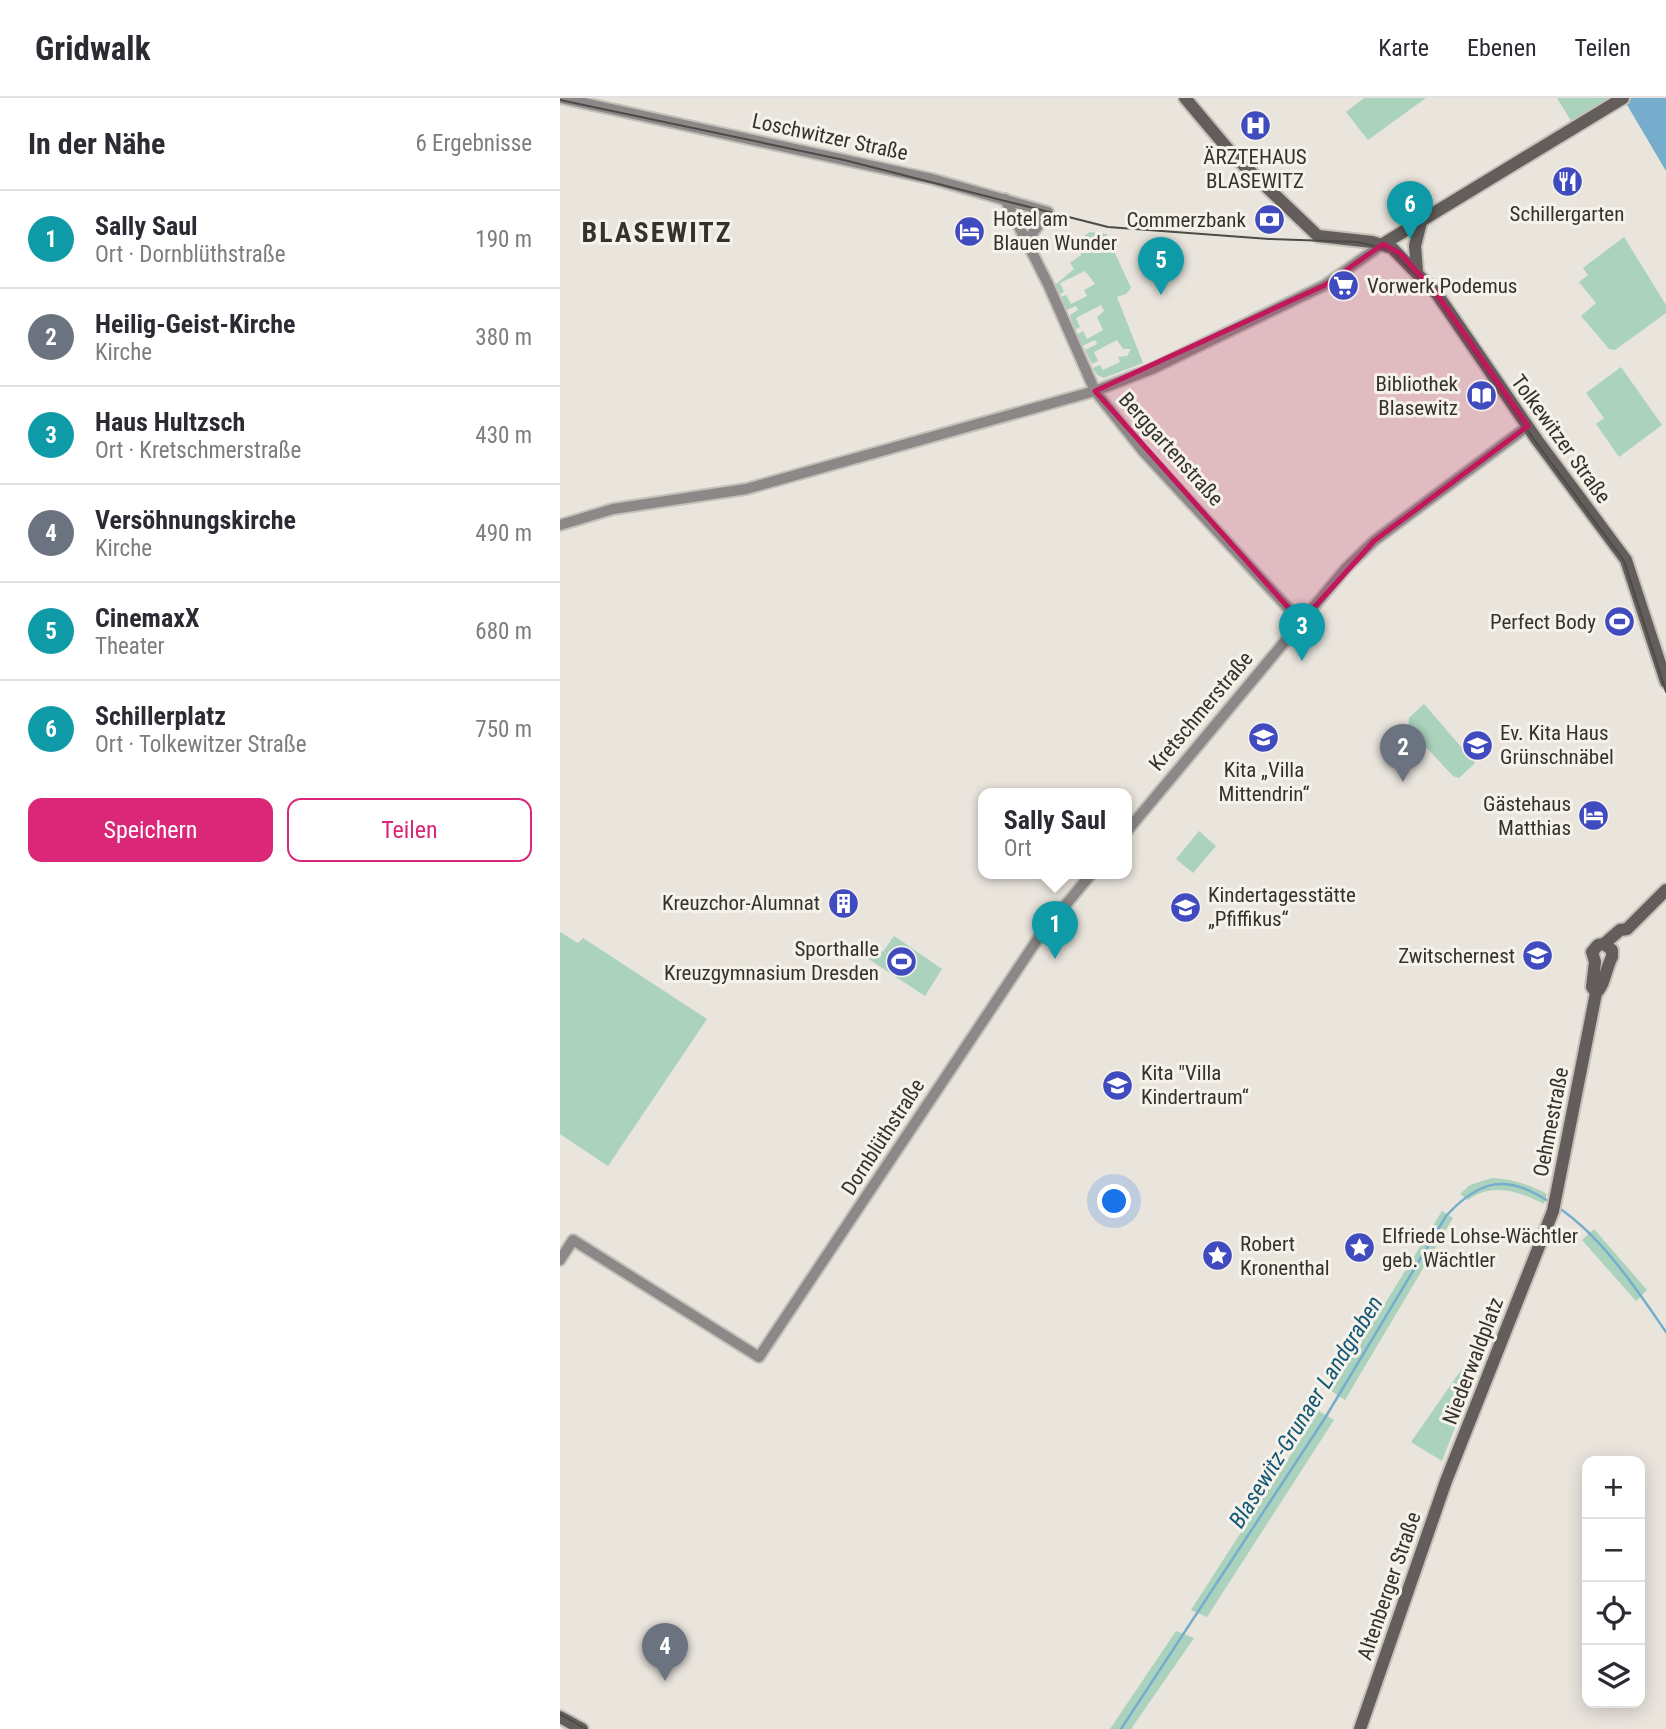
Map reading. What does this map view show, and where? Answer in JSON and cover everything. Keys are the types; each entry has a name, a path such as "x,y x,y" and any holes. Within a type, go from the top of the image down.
{"main road":[{"path":"1185,98 1233,155 1320,238 1383,244 1623,98"},
{"path":"1417,271 1415,244 1421,222"},
{"name":"Tolkewitzer Straße","path":"1383,244 1401,254 1437,294 1528,426 1626,560 1666,682"},
{"name":"Oehmestraße","path":"1535,1255 1553,1211 1605,956 1626,936 1627,929 1666,890"},
{"name":"Niederwaldplatz","path":"1446,1481 1535,1255"},
{"name":"Altenberger Straße","path":"1360,1729 1446,1481"},
{"path":"560,1717 582,1729"}],"street":[{"name":"Loschwitzer Straße","path":"561,98 845,159 1048,212 1027,241"},
{"name":"Berggartenstraße","path":"1005,199 1096,391 1143,450 1301,622"},
{"path":"560,525 612,509 746,489 1096,391 1154,368 1325,285 1383,244"},
{"name":"Kretschmerstraße","path":"1132,825 1301,622 1374,541 1528,426"},
{"name":"Dornblüthstraße","path":"560,1260 573,1241 759,1357 1039,937 1087,879"}],"highlighted area":[{"path":"1383,244 1401,254 1437,294 1528,426 1374,541 1301,622 1095,391 1325,285"}],"green space":[{"path":"1364,98 1426,98 1368,140 1346,112"},
{"path":"1557,98 1618,98 1573,124"},
{"path":"1090,232 1107,234 1107,251 1113,249 1131,288 1126,294 1117,297 1143,363 1104,378 1097,375 1093,368 1100,365 1103,370 1120,362 1118,357 1127,356 1131,349 1123,349 1117,340 1094,352 1098,361 1092,364 1085,350 1097,344 1095,340 1082,346 1077,334 1083,331 1087,339 1103,330 1097,317 1104,311 1101,305 1076,318 1080,327 1075,330 1070,315 1078,310 1076,306 1067,310 1061,297 1066,295 1071,304 1087,296 1084,290 1095,284 1085,271 1060,283 1064,292 1060,294 1055,285 1074,269 1070,263 1081,255 1084,236"},
{"path":"1624,237 1666,305 1666,313 1615,350 1609,349 1581,316 1596,303 1579,282 1588,275 1583,268"},
{"path":"1621,367 1662,425 1619,457 1596,424 1604,418 1586,393"},
{"path":"1424,704 1475,763 1459,778 1453,776 1408,728 1409,718"},
{"path":"1199,831 1216,846 1193,873 1176,859"},
{"path":"560,932 578,943 583,938 707,1019 608,1166 560,1134"},
{"name":"Sporthalle Kreuzgymnasium Dresden","path":"894,936 942,969 925,996 861,954 869,943 883,952"},
{"path":"1492,1178 1540,1190 1547,1194 1544,1204 1506,1190 1486,1191 1468,1200 1460,1194 1470,1185"},
{"path":"1442,1211 1453,1218 1345,1400 1331,1391"},
{"path":"1594,1229 1647,1290 1636,1301 1582,1240"},
{"path":"1491,1327 1493,1329 1442,1461 1411,1442"},
{"path":"1319,1411 1334,1420 1207,1617 1191,1610"},
{"path":"1176,1631 1194,1638 1131,1729 1110,1729"}],"water":[{"path":"1623,98 1666,98 1666,171"}],"waterway":[{"name":"Blasewitz‐Grunaer Landgraben","path":"1121,1729 1325,1418 1446,1216 1471,1194 1495,1184 1521,1187 1551,1203"},
{"name":"Blasewitz‐Grunaer Landgraben","path":"1559,1208 1605,1249 1666,1332"}],"tram line":[{"path":"560,100 844,160 1108,227 1269,239 1358,242 1391,250 1435,295 1535,441 1624,561 1666,692"},
{"path":"560,1714 586,1729"}],"place":[{"name":"ÄRZTEHAUS BLASEWITZ","path":"1255,125"},
{"name":"Schillergarten","path":"1567,182"},
{"name":"Commerzbank","path":"1269,220"},
{"name":"Hotel am Blauen Wunder","path":"970,231"},
{"name":"Schillerplatz","path":"1410,239"},
{"name":"Vorwerk Podemus","path":"1344,286"},
{"name":"CinemaxX","path":"1161,295"},
{"name":"Bibliothek Blasewitz","path":"1481,396"},
{"name":"Perfect Body","path":"1619,622"},
{"name":"Haus Hultzsch","path":"1302,661"},
{"name":"Kita „Villa Mittendrin“","path":"1264,738"},
{"name":"Ev. Kita Haus Grünschnäbel","path":"1477,745"},
{"name":"Heilig-Geist-Kirche","path":"1403,782"},
{"name":"Gästehaus Matthias","path":"1594,816"},
{"name":"Kreuzchor-Alumnat","path":"843,903"},
{"name":"Kindertagesstätte „Pfiffikus“","path":"1185,907"},
{"name":"Zwitschernest","path":"1538,956"},
{"name":"Sally Saul","path":"1055,959"},
{"name":"Sporthalle Kreuzgymnasium Dresden","path":"902,961"},
{"name":"Kita \"Villa Kindertraum“","path":"1118,1085"},
{"name":"Elfriede Lohse-Wächtler geb. Wächtler","path":"1359,1248"},
{"name":"Robert Kronenthal","path":"1217,1256"},
{"name":"Versöhnungskirche","path":"665,1681"}],"district":[{"name":"BLASEWITZ","path":"657,232"}]}
